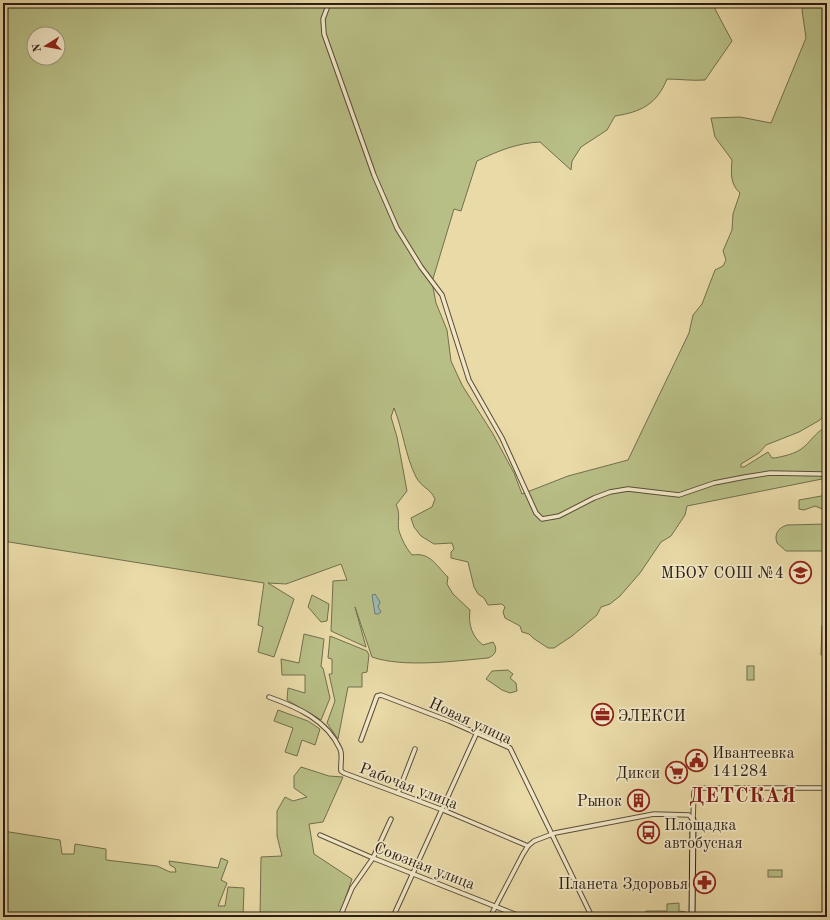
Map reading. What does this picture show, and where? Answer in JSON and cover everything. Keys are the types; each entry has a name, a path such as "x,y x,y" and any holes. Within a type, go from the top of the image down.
{"street":[{"path":"330,3 323,19 324,34 374,175 397,228 421,267 442,295 469,380 502,438 536,513 542,519 551,519 594,498 610,492 628,489 679,495 714,483 770,473 822,474 827,478"},
{"name":"Новая улица","path":"361,740 377,696 381,695 477,732 507,746 512,751 553,833 592,917"},
{"name":"Рабочая улица","path":"269,697 291,705 323,724 341,750 341,771 443,810 528,846"},
{"path":"393,917 479,728"},
{"path":"398,793 415,749"},
{"path":"692,917 694,792 699,788 827,788"},
{"path":"490,917 528,846 553,833 662,813 689,815 693,820"},
{"path":"340,917 352,888 373,858 391,819"},
{"name":"Союзная улица","path":"320,835 373,858 522,917"}],"green space":[{"path":"3,3 718,3 715,9 732,41 705,80 667,79 663,88 653,101 633,112 615,116 607,130 581,147 572,161 571,170 540,142 508,148 477,161 461,211 454,209 432,282 436,303 447,330 451,361 462,385 493,434 514,473 522,494 568,476 628,460 689,333 693,315 702,304 715,270 723,266 726,260 723,251 732,230 733,214 740,193 734,186 731,174 732,160 715,137 711,118 740,117 771,123 806,38 802,10 805,3 827,3 827,410 820,420 799,432 766,445 759,453 741,464 741,467 744,467 768,452 772,458 774,458 799,450 804,447 820,430 827,426 827,478 687,506 685,515 671,536 661,542 640,573 620,596 610,604 601,607 597,615 572,636 554,648 548,648 529,634 522,632 520,626 505,618 503,612 505,607 502,604 488,605 474,587 468,562 451,558 451,552 454,549 452,543 434,544 421,536 414,527 411,518 432,507 435,499 418,480 412,469 394,408 391,417 397,437 407,491 396,505 401,538 412,555 419,555 429,558 448,577 447,584 453,594 470,610 470,625 476,638 483,645 493,642 496,649 495,652 488,658 429,663 399,662 372,657 355,607 366,647 331,631 333,581 347,580 341,564 286,584 268,583 294,599 274,657 258,652 263,627 258,625 264,583 3,541"},
{"path":"827,495 827,511 815,506 804,510 799,509 799,500"},
{"path":"827,524 826,551 786,551 777,543 776,534 781,528 787,525"},
{"path":"312,595 329,604 327,621 321,622 308,607"},
{"path":"822,625 827,625 827,655 821,655"},
{"path":"304,634 324,639 321,667 323,668 330,698 321,720 287,700 288,688 305,693 305,675 282,675 281,659 299,663"},
{"path":"330,636 367,651 369,655 367,672 362,673 362,687 348,687 338,739 327,723 335,701 329,674 332,674 332,659 328,658"},
{"path":"747,666 754,666 754,680 747,680"},
{"path":"508,670 513,674 510,678 516,683 517,691 510,693 502,690 486,679 492,671"},
{"path":"278,710 308,721 320,729 315,745 302,740 297,756 285,752 293,728 274,721"},
{"path":"301,767 329,776 343,777 323,822 309,824 314,854 352,879 339,917 260,917 261,857 282,856 277,836 277,811 285,797 293,801 307,797 294,788 294,776"},
{"path":"3,831 60,840 62,854 74,854 75,844 106,849 106,860 157,866 170,872 176,872 175,868 170,865 169,861 218,868 221,858 228,861 221,880 227,883 218,906 225,906 228,887 244,888 243,917 3,917"},
{"path":"768,870 782,870 782,877 768,877"},
{"path":"679,903 679,911 686,912 686,917 646,917 646,911 667,911 667,904"}],"water":[{"path":"375,594 380,602 378,607 381,612 378,614 375,614 372,595"}],"place":[{"name":"МБОУ СОШ №4","path":"800,572"},
{"name":"ЭЛЕКСИ","path":"603,715"},
{"name":"Ивантеевка 141284","path":"697,761"},
{"name":"Дикси","path":"676,772"},
{"name":"Рынок","path":"638,800"},
{"name":"Площадка автобусная","path":"648,833"},
{"name":"Планета Здоровья","path":"704,883"}],"district":[{"name":"ДЕТСКАЯ","path":"743,795"}]}
